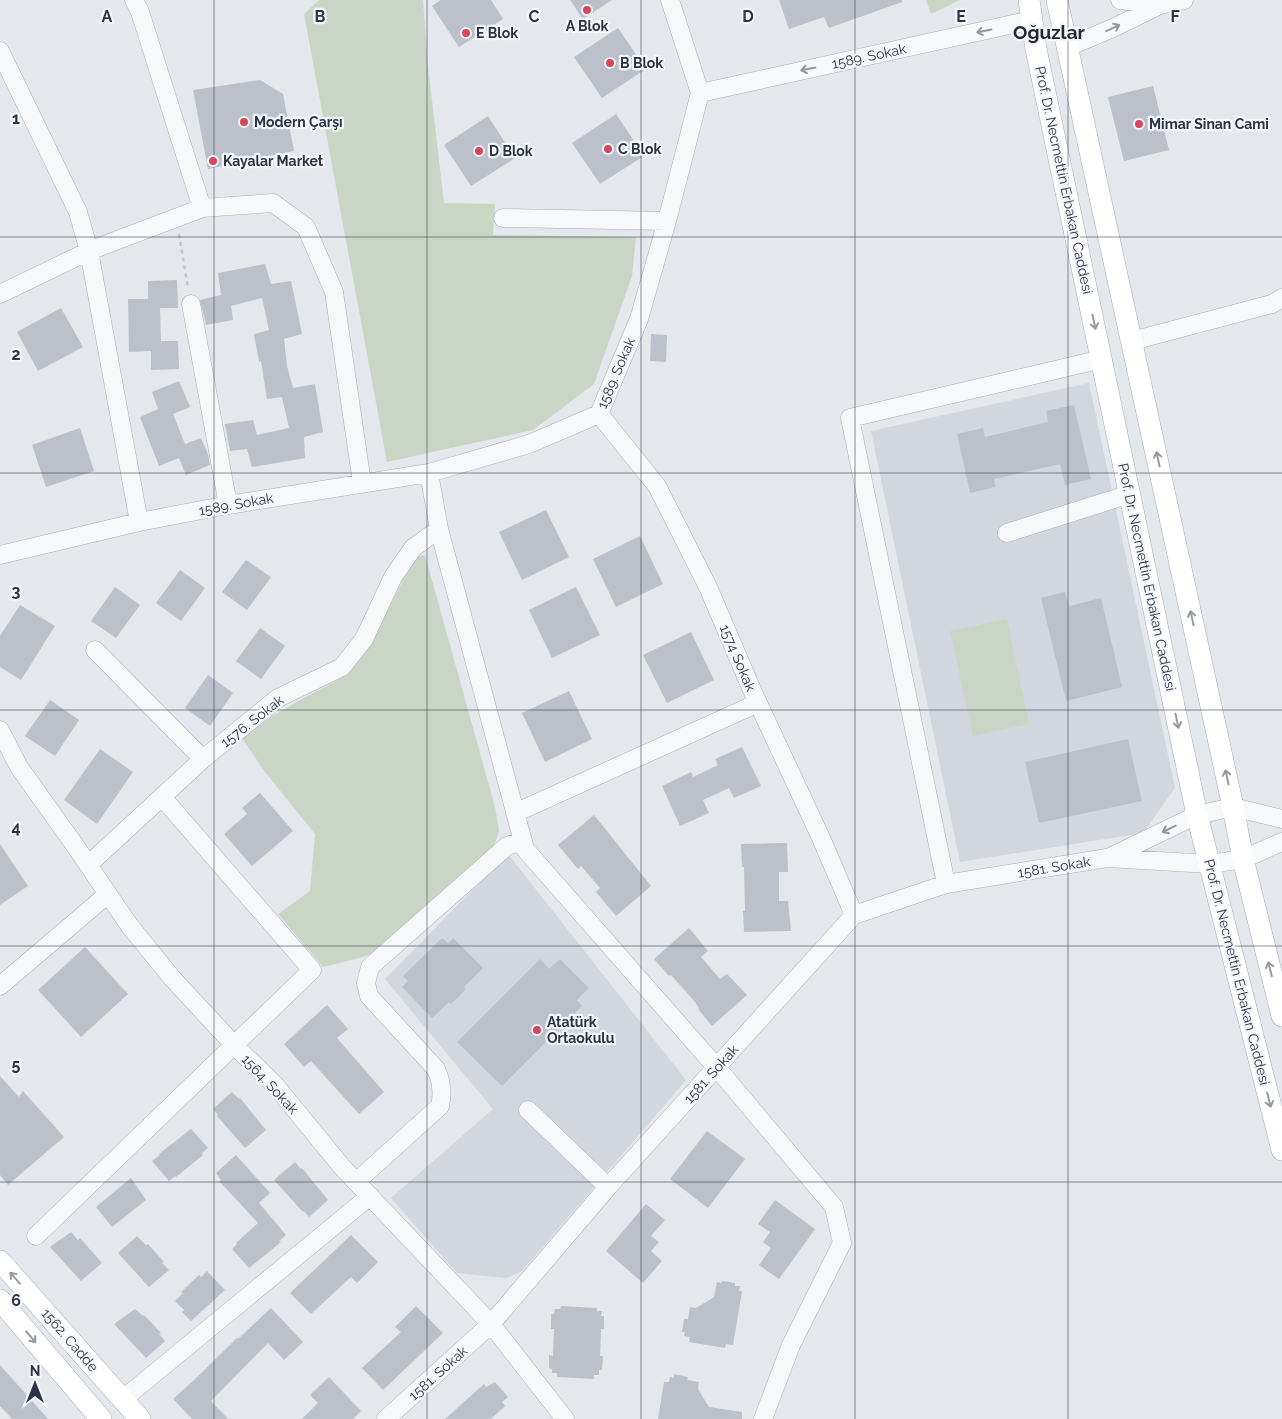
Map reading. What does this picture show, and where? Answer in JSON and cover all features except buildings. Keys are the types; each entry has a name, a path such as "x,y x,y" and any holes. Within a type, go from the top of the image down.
{"main road":[{"path":"1057,0 1243,859 1282,1016"},
{"name":"Prof. Dr. Necmettin Erbakan Caddesi","path":"1030,10 1036,49 1197,815 1282,1150"},
{"name":"1562. Cadde","path":"0,1261 140,1419"},
{"name":"1562. Cadde","path":"0,1300 95,1417"}],"street":[{"path":"134,0 143,20 202,208"},
{"path":"670,0 700,93"},
{"path":"1120,0 1160,5"},
{"path":"1068,47 1160,5 1184,0"},
{"name":"1589. Sokak","path":"0,556 139,522 228,505 429,473 529,444 599,414 639,318 667,221 700,93 1030,10"},
{"path":"0,51 4,72 78,212 89,251 139,522"},
{"path":"0,294 89,251 202,208 273,203 306,227 334,292 362,483"},
{"path":"504,218 667,221"},
{"path":"1132,341 1272,304 1282,298"},
{"path":"191,304 228,505"},
{"path":"946,884 850,418 1102,359"},
{"name":"1574 Sokak","path":"599,414 657,486 708,587 854,915"},
{"path":"429,473 440,529 525,849 717,1068 834,1207 842,1243 791,1344 764,1419"},
{"path":"1007,533 1130,494"},
{"name":"1576. Sokak","path":"88,865 203,759 278,698 342,667 364,638 393,577 412,548 440,529"},
{"path":"95,650 203,759"},
{"path":"515,813 758,703"},
{"name":"1564. Sokak","path":"0,730 6,754 19,767 128,925 234,1046 275,1085 356,1182 491,1324 566,1419"},
{"path":"36,1236 312,970 162,797"},
{"path":"1107,858 1197,815 1233,807 1282,819"},
{"path":"356,1182 440,1106 442,1098 441,1082 436,1069 369,996 366,983 370,967 508,846 522,841"},
{"path":"1107,858 1210,864 1243,859 1282,842"},
{"name":"1581. Sokak","path":"386,1419 491,1324 608,1187 854,915 946,884 1107,858"},
{"path":"0,986 108,894"},
{"path":"528,1110 608,1187"},
{"path":"122,1400 370,1196"}],"path":[{"path":"176,218 191,304"}],"shaded area":[{"path":"1089,383 1175,788 1143,833 960,862 871,431"},
{"name":"Atatürk Ortaokulu","path":"508,854 686,1080 522,1271 506,1278 457,1273 391,1198 493,1109 385,979"}],"green space":[{"path":"319,0 423,0 428,66 444,203 495,204 493,235 636,237 632,276 594,384 533,430 387,462 304,14"},
{"path":"926,0 960,0 931,14"},
{"path":"425,555 495,807 499,830 494,847 390,947 363,957 323,967 278,914 310,891 315,834 265,772 240,735 343,677 370,644 415,557"},
{"path":"1007,619 1029,724 973,736 950,631"}],"place":[{"name":"A Blok","path":"587,10"},
{"name":"E Blok","path":"466,33"},
{"name":"B Blok","path":"610,63"},
{"name":"Modern Çarşı","path":"244,122"},
{"name":"Mimar Sinan Cami","path":"1139,124"},
{"name":"C Blok","path":"608,149"},
{"name":"D Blok","path":"479,151"},
{"name":"Kayalar Market","path":"213,161"},
{"name":"Atatürk Ortaokulu","path":"537,1030"}],"district":[{"name":"Oğuzlar","path":"1049,32"}]}
